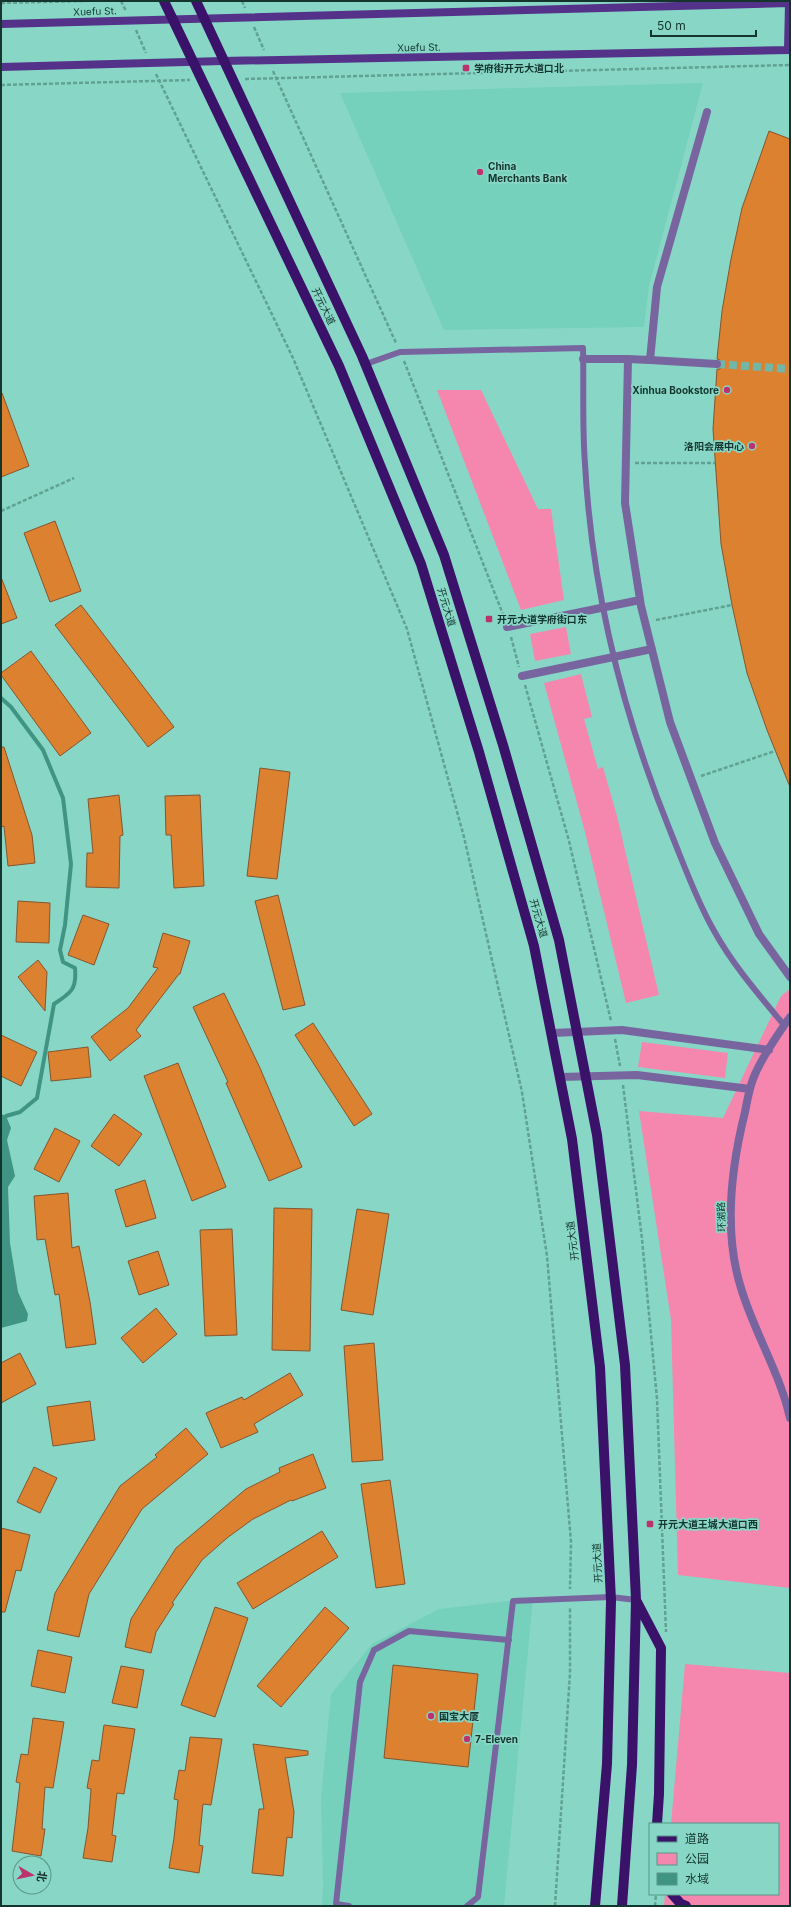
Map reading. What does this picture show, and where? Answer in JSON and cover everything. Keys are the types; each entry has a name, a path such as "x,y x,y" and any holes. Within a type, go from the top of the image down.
{"main road":[{"name":"开元大道","path":"164,1 339,366 421,564 479,752 534,946 572,1139 600,1367 611,1597 607,1764 595,1906"},
{"name":"开元大道","path":"196,1 366,364 444,555 503,745 559,940 597,1135 625,1364 636,1600 632,1765 622,1906"},
{"name":"Xuefu St.","path":"1,24 790,3"},
{"path":"789,50 790,3"},
{"name":"Xuefu St.","path":"1,68 223,61 789,50"},
{"path":"636,1600 661,1648 659,1794 657,1823"},
{"path":"673,1895 681,1904 686,1906"}],"street":[{"path":"650,360 657,287 707,112"},
{"path":"583,359 628,359 717,364"},
{"path":"628,359 625,503 640,600 670,722 715,843 759,934 790,977"},
{"path":"508,627 640,600"},
{"path":"522,676 652,649"},
{"name":"环湖路","path":"790,1017 753,1079 739,1136 731,1194 732,1246 740,1288 779,1381 790,1418"},
{"path":"552,1034 622,1030 769,1050"},
{"path":"560,1077 637,1075 750,1089"}],"lane":[{"path":"366,364 400,352 583,348 585,464 595,563 614,657 631,722 657,799 696,892 714,930 746,978 784,1025"},
{"path":"467,1906 478,1897 513,1601 611,1597 636,1600"},
{"path":"349,1906 336,1904 360,1682 374,1650 409,1631 509,1640"}],"path":[{"path":"1,3 87,1"},
{"path":"122,1 293,358 407,629 464,837 522,1092 547,1256 571,1542 570,1673 555,1906"},
{"path":"232,79 790,65"},
{"path":"1,85 202,80"},
{"path":"626,463 715,463"},
{"path":"1,511 74,478"},
{"path":"645,623 732,605"},
{"path":"691,779 775,751"},
{"path":"655,1906 656,1895"}],"shaded area":[{"path":"703,83 649,286 644,327 444,330 340,93"},
{"path":"533,1598 504,1906 322,1906 323,1884 321,1798 331,1694 372,1644 439,1609"}],"green space":[{"path":"437,390 481,390 538,509 551,509 564,600 521,610"},
{"path":"566,627 571,654 535,661 530,634"},
{"path":"581,674 592,717 584,719 598,769 603,767 617,816 659,995 626,1003 585,832 544,683"},
{"path":"790,989 790,1588 678,1575 671,1320 639,1111 723,1118 781,996"},
{"path":"642,1042 728,1053 725,1078 638,1067"},
{"path":"685,1664 790,1673 790,1906 664,1906 665,1895 779,1895 779,1823 671,1823"}],"water":[{"path":"1,1114 6,1116 11,1128 7,1140 15,1176 8,1187 10,1243 18,1292 28,1314 27,1321 1,1328"}],"building":[{"name":"洛阳会展中心","path":"769,131 790,139 790,787 767,730 747,673 732,605 721,544 713,429 717,369 720,369 722,365 722,361 717,359 722,311 731,259 742,208"},
{"path":"2,393 29,466 1,477 1,394"},
{"path":"55,521 81,591 50,602 24,533"},
{"path":"1,577 17,618 1,624"},
{"path":"81,605 174,727 148,747 55,625"},
{"path":"31,651 91,733 60,756 1,675 1,673"},
{"path":"1,747 4,747 32,835 35,863 8,866 4,826 1,827"},
{"path":"260,768 290,772 277,879 247,876"},
{"path":"119,795 123,835 120,836 119,888 86,887 87,853 93,853 88,799"},
{"path":"200,795 204,886 174,888 171,835 166,835 165,796"},
{"path":"278,895 305,1005 283,1010 255,901"},
{"path":"18,901 50,903 49,943 16,942"},
{"path":"83,915 109,924 94,965 68,955"},
{"path":"163,933 190,941 180,974 136,1030 141,1036 110,1061 91,1037 128,1008 158,968 153,967"},
{"path":"38,960 47,972 45,1011 18,977"},
{"path":"224,993 260,1068 302,1167 269,1181 226,1083 228,1082 193,1007"},
{"path":"313,1023 372,1114 354,1126 295,1035"},
{"path":"1,1035 37,1052 21,1086 1,1076"},
{"path":"88,1047 91,1077 51,1081 48,1052"},
{"path":"178,1063 226,1187 192,1201 144,1076"},
{"path":"114,1114 142,1134 119,1166 91,1146"},
{"path":"55,1128 80,1141 59,1182 34,1169"},
{"path":"145,1180 156,1218 126,1227 115,1190"},
{"path":"68,1193 72,1248 79,1246 90,1302 96,1344 66,1348 59,1294 55,1295 45,1239 37,1240 34,1196"},
{"path":"274,1208 312,1209 310,1351 272,1350"},
{"path":"357,1209 389,1214 373,1315 341,1310"},
{"path":"232,1229 237,1335 205,1336 200,1230"},
{"path":"158,1251 169,1285 139,1295 128,1261"},
{"path":"156,1308 177,1334 143,1363 121,1338"},
{"path":"374,1343 383,1460 352,1462 344,1346"},
{"path":"20,1353 36,1384 1,1403 1,1363"},
{"path":"290,1373 303,1395 254,1424 258,1432 221,1448 206,1413 242,1397 244,1400"},
{"path":"90,1401 95,1440 53,1446 47,1407"},
{"path":"186,1428 208,1454 142,1509 89,1594 79,1637 47,1630 55,1593 120,1486 157,1457 155,1455"},
{"path":"313,1454 326,1488 292,1501 291,1500 253,1519 227,1538 202,1560 172,1603 174,1604 156,1632 151,1653 125,1647 131,1619 176,1548 246,1489 280,1472 279,1468"},
{"path":"34,1467 57,1478 40,1513 17,1502"},
{"path":"390,1480 405,1584 376,1588 361,1484"},
{"path":"1,1528 30,1535 21,1571 16,1570 5,1612 1,1612"},
{"path":"322,1531 338,1557 253,1609 237,1583"},
{"path":"215,1607 248,1618 215,1717 181,1705"},
{"path":"325,1607 349,1628 281,1707 257,1686"},
{"path":"38,1650 72,1657 65,1693 31,1686"},
{"name":"国宝大厦","path":"393,1665 478,1674 468,1767 384,1758"},
{"path":"121,1666 144,1670 137,1708 112,1703"},
{"path":"33,1718 64,1722 53,1788 45,1787 42,1829 45,1829 41,1855 12,1851 20,1783 16,1782 21,1754 28,1755"},
{"path":"104,1725 135,1729 124,1794 117,1793 112,1835 116,1836 112,1862 83,1858 88,1828 91,1789 87,1788 92,1760 99,1761"},
{"path":"190,1737 222,1739 211,1805 203,1804 199,1845 203,1846 199,1873 169,1868 178,1800 174,1799 179,1770 185,1771"},
{"path":"253,1744 308,1751 308,1755 285,1758 294,1812 292,1838 287,1837 283,1876 252,1873 259,1809 264,1809"}],"waterway":[{"path":"1,698 11,707 43,750 63,798 71,864 65,925 60,950 63,962 75,968 75,981 72,990 65,997 54,1004 37,1098 20,1112 6,1116"}],"tunnel":[{"path":"717,364 790,369"}],"place":[{"name":"学府街开元大道口北","path":"466,68"},
{"name":"China Merchants Bank","path":"480,172"},
{"name":"Xinhua Bookstore","path":"727,390"},
{"name":"洛阳会展中心","path":"752,446"},
{"name":"开元大道学府街口东","path":"489,619"},
{"name":"开元大道王城大道口西","path":"650,1524"},
{"name":"国宝大厦","path":"431,1716"},
{"name":"7-Eleven","path":"467,1739"}]}
